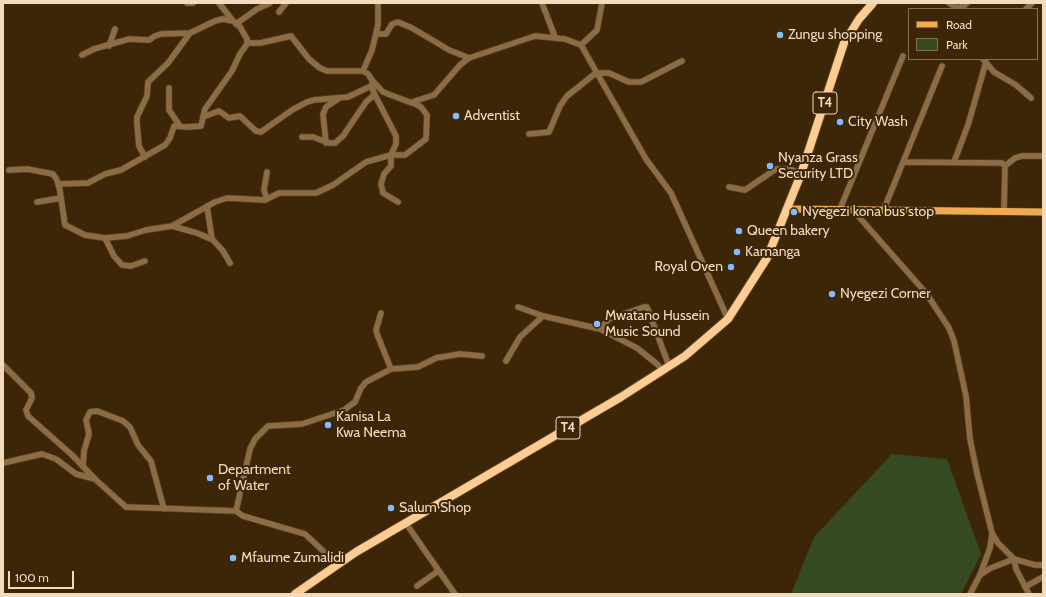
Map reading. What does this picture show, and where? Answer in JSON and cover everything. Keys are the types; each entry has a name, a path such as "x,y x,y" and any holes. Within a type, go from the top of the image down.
{"highway":[{"name":"T4","path":"295,594 337,564 405,522 621,397 690,351 728,319 767,258 801,174 844,44 859,19 873,3"}],"main road":[{"path":"788,209 1043,212"}],"street":[{"path":"187,3 193,3"},
{"path":"58,184 88,183 105,174 121,170 146,157 166,143 174,126 200,126 208,104 232,71 247,43 246,34 219,3"},
{"path":"82,55 94,49 109,46 129,39 149,40 161,34 190,33 215,21 235,22 270,3"},
{"path":"279,12 286,3"},
{"path":"363,71 371,54 378,25 378,3"},
{"path":"542,3 555,37"},
{"path":"581,45 597,30 602,3"},
{"path":"376,34 386,34 392,24 398,22 412,28 449,50 469,58"},
{"path":"109,46 115,29"},
{"path":"146,157 139,146 137,121 147,96 148,82 168,63 190,33"},
{"path":"247,43 260,43 291,36 309,59 320,68 328,70 363,71 368,74 372,83 374,95 396,136 396,144 391,155 391,166 384,174 382,191 398,202"},
{"path":"412,103 434,95 460,65 469,58 536,36 555,37 581,45 646,158 671,193 728,319"},
{"path":"840,209 903,56"},
{"path":"985,60 994,72 1016,85 1030,98"},
{"path":"954,162 970,119 985,60"},
{"path":"529,134 549,132 560,106 567,96 596,73 609,73 629,82 641,82 682,61"},
{"path":"884,209 942,66"},
{"path":"203,117 219,111 229,118 240,116 256,131 260,132 307,102 348,97 372,83"},
{"path":"9,170 27,169 55,175 60,191 64,222 66,226 84,235 105,238 127,236 146,230 172,226 207,206 231,198 267,199 279,193 308,194 318,192 338,182 366,162 391,155 405,155 426,138 427,114 421,107 384,92 372,83"},
{"path":"169,88 169,110 180,126"},
{"path":"302,137 313,137 326,143 334,143 340,139 366,102 374,95"},
{"path":"326,143 326,131 323,115 326,107 338,98"},
{"path":"1005,166 1015,158 1022,156 1043,156"},
{"path":"903,162 998,162 1005,166"},
{"path":"1004,211 1005,166"},
{"path":"729,187 745,190 776,169 790,170 801,174"},
{"path":"267,172 264,190 267,199"},
{"path":"60,191 65,184"},
{"path":"37,202 61,198"},
{"path":"207,206 213,240"},
{"path":"852,209 926,293 949,328 954,341 966,396 970,439 992,533 998,543 1014,559 1043,565"},
{"path":"172,226 197,233 213,240 230,263"},
{"path":"105,238 114,256 122,264 133,266 145,261"},
{"path":"518,307 543,316 600,329 636,348 657,364 662,370"},
{"path":"600,329 609,319 644,307 647,308 669,366"},
{"path":"381,313 376,330 391,370"},
{"path":"506,361 520,337 543,316"},
{"path":"236,511 250,450 255,438 264,429 273,424 302,424 344,410 355,402 361,388 366,382 391,370 413,368 436,358 460,354 482,356"},
{"path":"3,365 31,393 32,398 26,410 28,416 126,507 216,509 236,511 243,516 305,534 337,564"},
{"path":"83,466 84,451 89,434 86,420 90,412 97,411 123,421 130,427 138,445 151,461 164,509"},
{"path":"3,463 42,454 56,459 76,474 96,480"},
{"path":"405,522 455,594"},
{"path":"970,594 980,575 990,548 992,533"},
{"path":"980,575 991,568 1014,559"},
{"path":"1014,559 1016,569 1029,594"},
{"path":"1035,564 1043,570"},
{"path":"417,586 438,571"},
{"path":"1025,587 1043,576"}],"green space":[{"path":"892,454 947,459 981,554 961,594 791,594 814,537"}],"place":[{"name":"Zungu shopping","path":"780,35"},
{"name":"Adventist","path":"456,116"},
{"name":"City Wash","path":"840,122"},
{"name":"Nyanza Grass Security LTD","path":"770,166"},
{"name":"Nyegezi kona bus stop","path":"794,212"},
{"name":"Queen bakery","path":"739,231"},
{"name":"Kamanga","path":"737,252"},
{"name":"Royal Oven","path":"731,267"},
{"name":"Nyegezi Corner","path":"832,294"},
{"name":"Mwatano Hussein Music Sound","path":"597,324"},
{"name":"Kanisa La Kwa Neema","path":"328,425"},
{"name":"Department of Water","path":"210,478"},
{"name":"Salum Shop","path":"391,508"},
{"name":"Mfaume Zumalidi","path":"233,558"}]}
